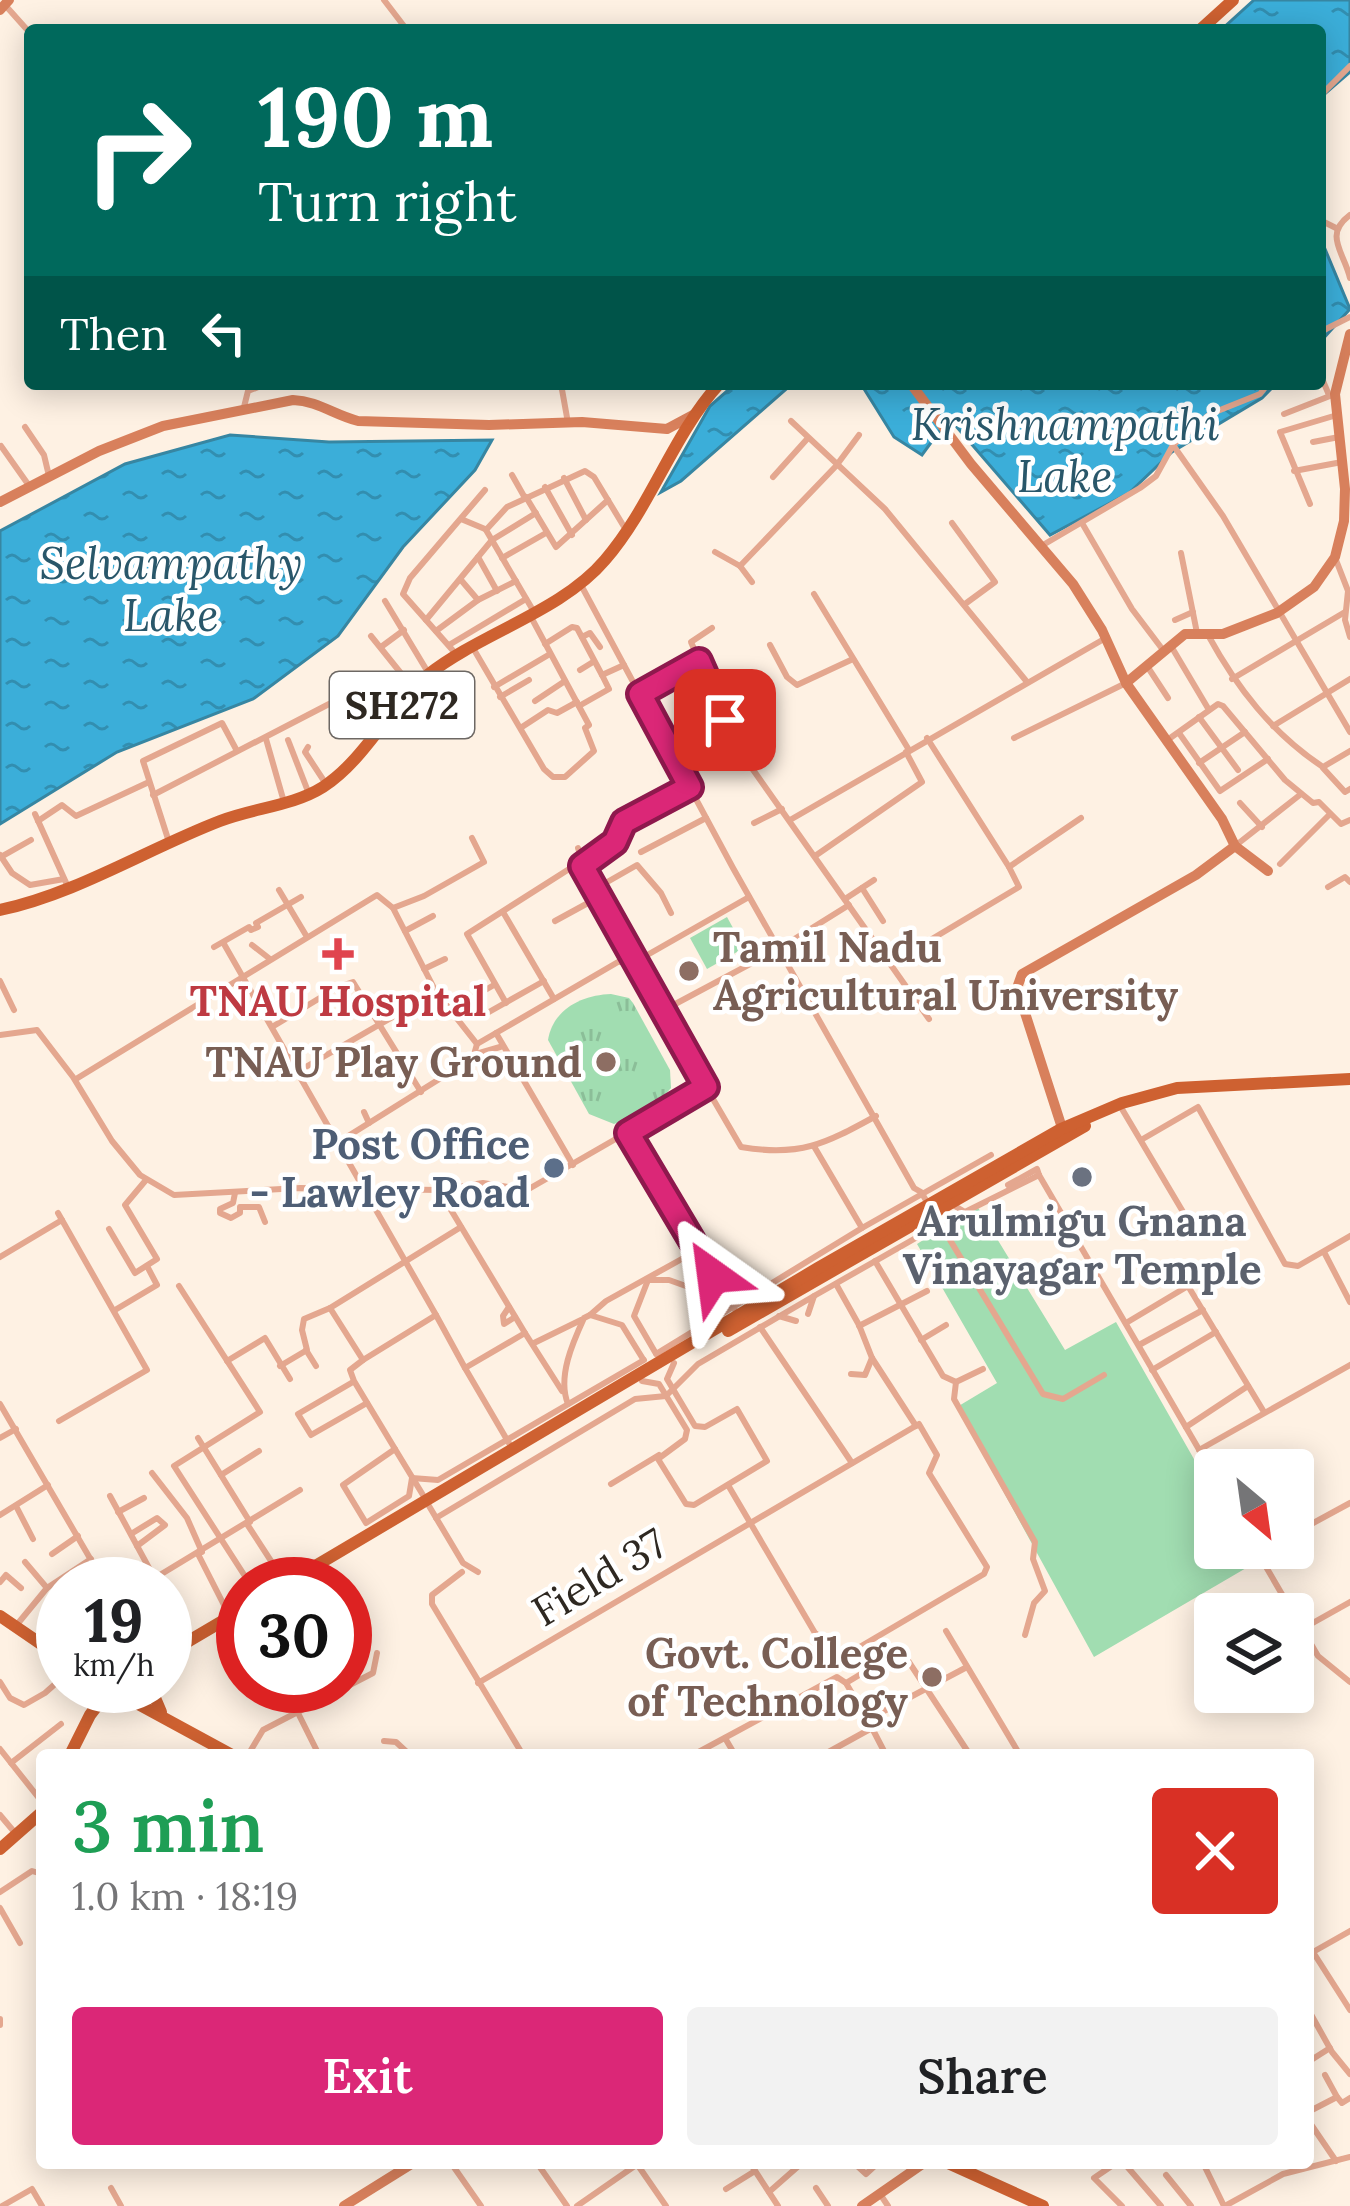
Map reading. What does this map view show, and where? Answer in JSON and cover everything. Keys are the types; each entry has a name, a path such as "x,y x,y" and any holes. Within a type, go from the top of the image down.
{"main road":[{"path":"1207,24 1233,0"},
{"name":"SH272","path":"0,910 39,901 66,883 326,784 454,651 473,648 602,564 713,390"},
{"path":"344,1557 431,1508 654,1365 733,1308 1122,1103 1177,1088 1350,1083"},
{"path":"338,1557 431,1508 510,1444 928,1206 951,1202 1063,1134 1123,1109 1178,1094 1350,1083"},
{"path":"5,1623 36,1642"},
{"path":"5,1623 36,1644"},
{"path":"73,1749 94,1713"},
{"path":"150,1713 210,1749"},
{"path":"156,1713 221,1749"},
{"path":"162,1713 164,1717"},
{"path":"0,1850 36,1818"},
{"path":"961,2169 1043,2206"}],"street":[{"path":"384,0 402,24"},
{"path":"1326,90 1350,66"},
{"path":"1350,215 1336,228 1334,237 1350,278"},
{"path":"1326,223 1336,228"},
{"path":"1310,504 1280,433 1334,403 1350,334"},
{"path":"1015,738 1126,683 1185,634 1246,628 1277,613 1313,587 1337,561 1347,521 1348,489 1334,403 1326,386"},
{"path":"244,407 246,390"},
{"path":"562,390 568,423"},
{"path":"916,390 1073,584 1106,638 1126,683 1222,819 1235,846 1268,871"},
{"path":"1043,545 1156,476 1173,445 1210,414 1264,390"},
{"path":"0,502 163,425 244,407 313,401 358,421 667,429 695,414"},
{"path":"1284,414 1350,402"},
{"path":"791,421 884,509 1027,682"},
{"path":"25,427 44,455 49,476"},
{"path":"740,566 836,466 859,435"},
{"path":"1313,442 1339,437"},
{"path":"773,477 808,438"},
{"path":"1173,445 1223,516 1350,732"},
{"path":"1,446 30,487"},
{"path":"1294,471 1344,456"},
{"path":"486,530 525,497 564,478 589,473 626,530"},
{"path":"512,475 556,547 608,500"},
{"path":"564,478 586,520"},
{"path":"545,488 572,535"},
{"path":"485,490 410,578 403,594 454,651 530,608"},
{"path":"426,620 492,540 536,513"},
{"path":"461,519 486,530 516,581 589,725 585,728 594,751 565,777 544,770 473,648"},
{"path":"952,523 995,582 965,604"},
{"path":"1082,523 1132,609 1167,647 1209,710"},
{"path":"502,558 547,532"},
{"path":"715,552 740,566 752,582"},
{"path":"1181,553 1193,612 1232,679 1292,747 1323,767 1345,792 1350,789"},
{"path":"477,557 497,590"},
{"path":"1337,561 1350,564"},
{"path":"1337,561 1350,601 1345,612 1350,637"},
{"path":"460,579 478,600"},
{"path":"436,631 478,600 516,581"},
{"path":"580,582 914,1188 1042,1394 1064,1399 1104,1375"},
{"path":"814,594 922,782 815,856"},
{"path":"386,601 429,674"},
{"path":"1175,620 1193,612"},
{"path":"1232,679 1345,612"},
{"path":"522,727 548,710 557,713 609,689 572,627 545,644"},
{"path":"712,628 691,643 725,720"},
{"path":"381,647 404,630"},
{"path":"582,638 590,633 600,647"},
{"path":"371,636 415,690"},
{"path":"790,820 1106,638"},
{"path":"770,645 796,685 853,659"},
{"path":"494,687 550,654"},
{"path":"640,694 699,661"},
{"path":"580,670 593,662"},
{"path":"602,675 624,664"},
{"path":"1145,664 1168,698"},
{"path":"1273,726 1350,679"},
{"path":"500,697 529,680"},
{"path":"535,701 565,681"},
{"path":"153,794 329,704"},
{"path":"1166,741 1218,704 1223,706 1301,794 1319,802 1341,824 1350,820"},
{"path":"1199,717 1238,770"},
{"path":"169,842 142,760 222,723 238,751"},
{"path":"703,734 720,723 929,1019"},
{"path":"1178,732 1220,791 1268,760"},
{"path":"1199,763 1245,733"},
{"path":"890,964 1019,887 927,738"},
{"path":"266,739 284,802"},
{"path":"288,740 309,794"},
{"path":"308,747 305,752 326,784"},
{"path":"1323,767 1350,751"},
{"path":"31,840 1,856 12,873 30,885 66,883 36,817 62,805 76,816 148,782"},
{"path":"506,1003 467,934 615,842 624,822 690,787"},
{"path":"1063,1134 1017,988 1022,974 1196,875 1301,794"},
{"path":"1240,803 1262,827"},
{"path":"754,823 782,809"},
{"path":"1280,864 1330,814"},
{"path":"641,852 706,818"},
{"path":"1009,867 1081,818"},
{"path":"393,908 484,862 472,838"},
{"path":"578,848 581,864 741,1147 792,1152 814,1148 876,1116"},
{"path":"555,921 637,865 671,913"},
{"path":"1328,887 1345,877 1350,882"},
{"path":"664,1010 780,948 874,880"},
{"path":"862,888 883,921"},
{"path":"279,890 307,937"},
{"path":"73,1077 77,1080 377,896 393,908 436,992 477,1049"},
{"path":"214,947 249,927 259,927 256,923 301,897"},
{"path":"337,1143 421,1092 496,1034 554,999 618,962 635,962 750,897"},
{"path":"503,912 554,999"},
{"path":"405,931 433,916"},
{"path":"224,944 510,1444"},
{"path":"252,945 270,959"},
{"path":"424,969 445,959"},
{"path":"0,981 14,1010"},
{"path":"272,1027 353,982 421,1092"},
{"path":"489,1012 544,982"},
{"path":"450,1010 495,984"},
{"path":"297,1072 436,992"},
{"path":"0,1035 37,1030 73,1077 112,1142 146,1180 174,1195 259,1207 265,1222"},
{"path":"496,1034 572,1165"},
{"path":"477,1049 500,1047"},
{"path":"236,1201 300,1188 439,1190 483,1183 527,1190 706,1087"},
{"path":"1141,1141 1198,1108 1285,1264 1298,1266 1350,1236"},
{"path":"1123,1109 1190,1222"},
{"path":"364,1112 369,1123"},
{"path":"628,1133 733,1308"},
{"path":"814,1148 862,1228"},
{"path":"733,1308 862,1228 928,1206 991,1155"},
{"path":"1008,1185 1037,1169 1198,1449"},
{"path":"951,1202 965,1212 1039,1175"},
{"path":"109,1229 135,1273 158,1259 125,1205 146,1180"},
{"path":"439,1190 568,1404"},
{"path":"431,1508 635,1400 670,1394 698,1364 928,1232 934,1226 928,1206"},
{"path":"0,1257 60,1217 147,1370 59,1421"},
{"path":"316,1366 306,1350 304,1319 461,1228"},
{"path":"533,1343 587,1317 623,1291 698,1250"},
{"path":"1323,1251 1350,1302"},
{"path":"875,1261 943,1376 956,1382"},
{"path":"115,1310 158,1285 147,1266"},
{"path":"648,1280 685,1285 733,1308"},
{"path":"648,1280 634,1316 659,1384 695,1426 705,1427 737,1409 767,1461 694,1505 686,1504 659,1455"},
{"path":"728,1485 815,1633 847,1655 984,1574 987,1567 929,1473 938,1455 872,1358 836,1284"},
{"path":"179,1286 260,1412 174,1466 234,1557"},
{"path":"1126,1323 1188,1286 1264,1412"},
{"path":"860,1326 927,1291"},
{"path":"808,1314 814,1296"},
{"path":"508,1307 504,1324 523,1330"},
{"path":"330,1308 363,1360"},
{"path":"1139,1345 1203,1310"},
{"path":"436,1315 350,1370 463,1572"},
{"path":"779,1316 796,1321"},
{"path":"504,1324 515,1317"},
{"path":"587,1317 622,1325 667,1379 687,1430 685,1438 611,1484"},
{"path":"564,1394 571,1347 587,1317"},
{"path":"921,1340 946,1325"},
{"path":"760,1327 853,1463"},
{"path":"465,1368 523,1330"},
{"path":"1152,1370 1217,1332"},
{"path":"227,1361 265,1338 290,1379"},
{"path":"280,1366 306,1350"},
{"path":"851,1374 865,1375 872,1358"},
{"path":"412,1478 438,1480 510,1444 568,1404 654,1365"},
{"path":"1201,1449 1350,1365"},
{"path":"956,1382 983,1369"},
{"path":"354,1382 298,1414 311,1435 367,1403"},
{"path":"956,1382 954,1400 1035,1542 1035,1568 1045,1591 1034,1603 1025,1635"},
{"path":"1186,1426 1250,1385"},
{"path":"0,1404 90,1557"},
{"name":"Field 37","path":"478,1683 916,1426"},
{"path":"0,1438 16,1429"},
{"path":"198,1438 269,1557"},
{"path":"394,1449 343,1485 366,1522 409,1496 412,1478"},
{"path":"221,1475 259,1451"},
{"path":"152,1473 187,1519 216,1578"},
{"path":"0,1515 49,1485"},
{"path":"192,1558 300,1490"},
{"path":"110,1496 143,1557"},
{"path":"118,1512 144,1498"},
{"path":"1314,1523 1350,1503"},
{"path":"16,1506 33,1539"},
{"path":"131,1534 157,1518 165,1525 137,1546"},
{"path":"52,1554 78,1536"},
{"path":"25,1562 36,1575"},
{"path":"478,1572 463,1572 432,1595 432,1604 519,1749"},
{"path":"0,1582 6,1575 21,1588"},
{"path":"5,1623 36,1597"},
{"path":"1314,1622 1350,1602"},
{"path":"946,1631 1016,1749"},
{"path":"1314,1649 1350,1682"},
{"path":"252,1749 263,1730 373,1673 377,1653"},
{"path":"846,1683 903,1653 966,1749"},
{"path":"867,1720 967,1667"},
{"path":"703,1749 837,1677 846,1683 883,1749"},
{"path":"0,1682 10,1698 24,1706 36,1699"},
{"path":"298,1715 316,1749"},
{"path":"11,1763 61,1724"},
{"path":"834,1749 872,1728"},
{"path":"724,1737 732,1749"},
{"path":"385,1741 404,1749"},
{"path":"0,1750 36,1794"},
{"path":"0,1815 18,1837"},
{"path":"0,1892 36,1872"},
{"path":"0,1908 20,1943"},
{"path":"1314,1952 1349,1935"},
{"path":"1314,1960 1350,2010"},
{"path":"1314,2020 1350,2074"},
{"path":"1314,2058 1330,2048"},
{"path":"1325,2075 1342,2103 1350,2098"},
{"path":"1314,2112 1337,2097"},
{"path":"1314,2126 1336,2161"},
{"path":"1314,2166 1350,2157"},
{"path":"344,2206 403,2169"},
{"path":"455,2169 481,2206"},
{"path":"541,2169 567,2206"},
{"path":"577,2206 629,2169"},
{"path":"642,2169 666,2206"},
{"path":"726,2189 750,2169"},
{"path":"753,2169 778,2206"},
{"path":"769,2192 795,2169"},
{"path":"862,2206 915,2169"},
{"path":"1110,2169 1094,2178 1122,2206"},
{"path":"1126,2169 1161,2206"},
{"path":"1207,2169 1224,2206 1283,2174 1303,2169"},
{"path":"1166,2175 1191,2206"},
{"path":"110,2188 122,2206"},
{"path":"816,2188 828,2206"},
{"path":"2,2206 32,2189 41,2206"},
{"path":"364,2193 373,2206"},
{"path":"880,2194 888,2206"}],"green space":[{"path":"727,917 744,948 707,969 690,938"},
{"path":"611,994 633,1003 670,1070 671,1088 653,1108 614,1124 589,1114 548,1040 556,1020 570,1006"},
{"path":"977,1206 1065,1350 1116,1322 1194,1459 1194,1569 1244,1569 1203,1593 1194,1593 1194,1599 1094,1657 957,1407 997,1383 917,1244"}],"water":[{"path":"1254,0 1350,0 1350,72 1326,93 1326,24 1228,24"},
{"name":"Krishnampathi Lake","path":"1326,251 1350,309 1326,335"},
{"name":"Krishnampathi Lake","path":"728,390 785,390 681,481 661,492 710,406"},
{"name":"Krishnampathi Lake","path":"865,390 1270,390 1172,452 1129,493 1050,535 949,418 922,455 894,437"},
{"name":"Selvampathy Lake","path":"230,435 329,442 492,440 475,470 403,547 338,636 253,699 117,752 0,824 0,531 125,464"}],"place":[{"name":"TNAU Hospital","path":"338,954"},
{"name":"Tamil Nadu Agricultural University","path":"689,971"},
{"name":"TNAU Play Ground","path":"606,1062"},
{"name":"Post Office - Lawley Road","path":"554,1168"},
{"name":"Arulmigu Gnana Vinayagar Temple","path":"1082,1177"},
{"name":"Govt. College of Technology","path":"932,1677"}],"route":[{"path":"713,1276 628,1133 706,1087 582,866 615,842 624,822 690,787 640,694 699,661 725,720"}]}
